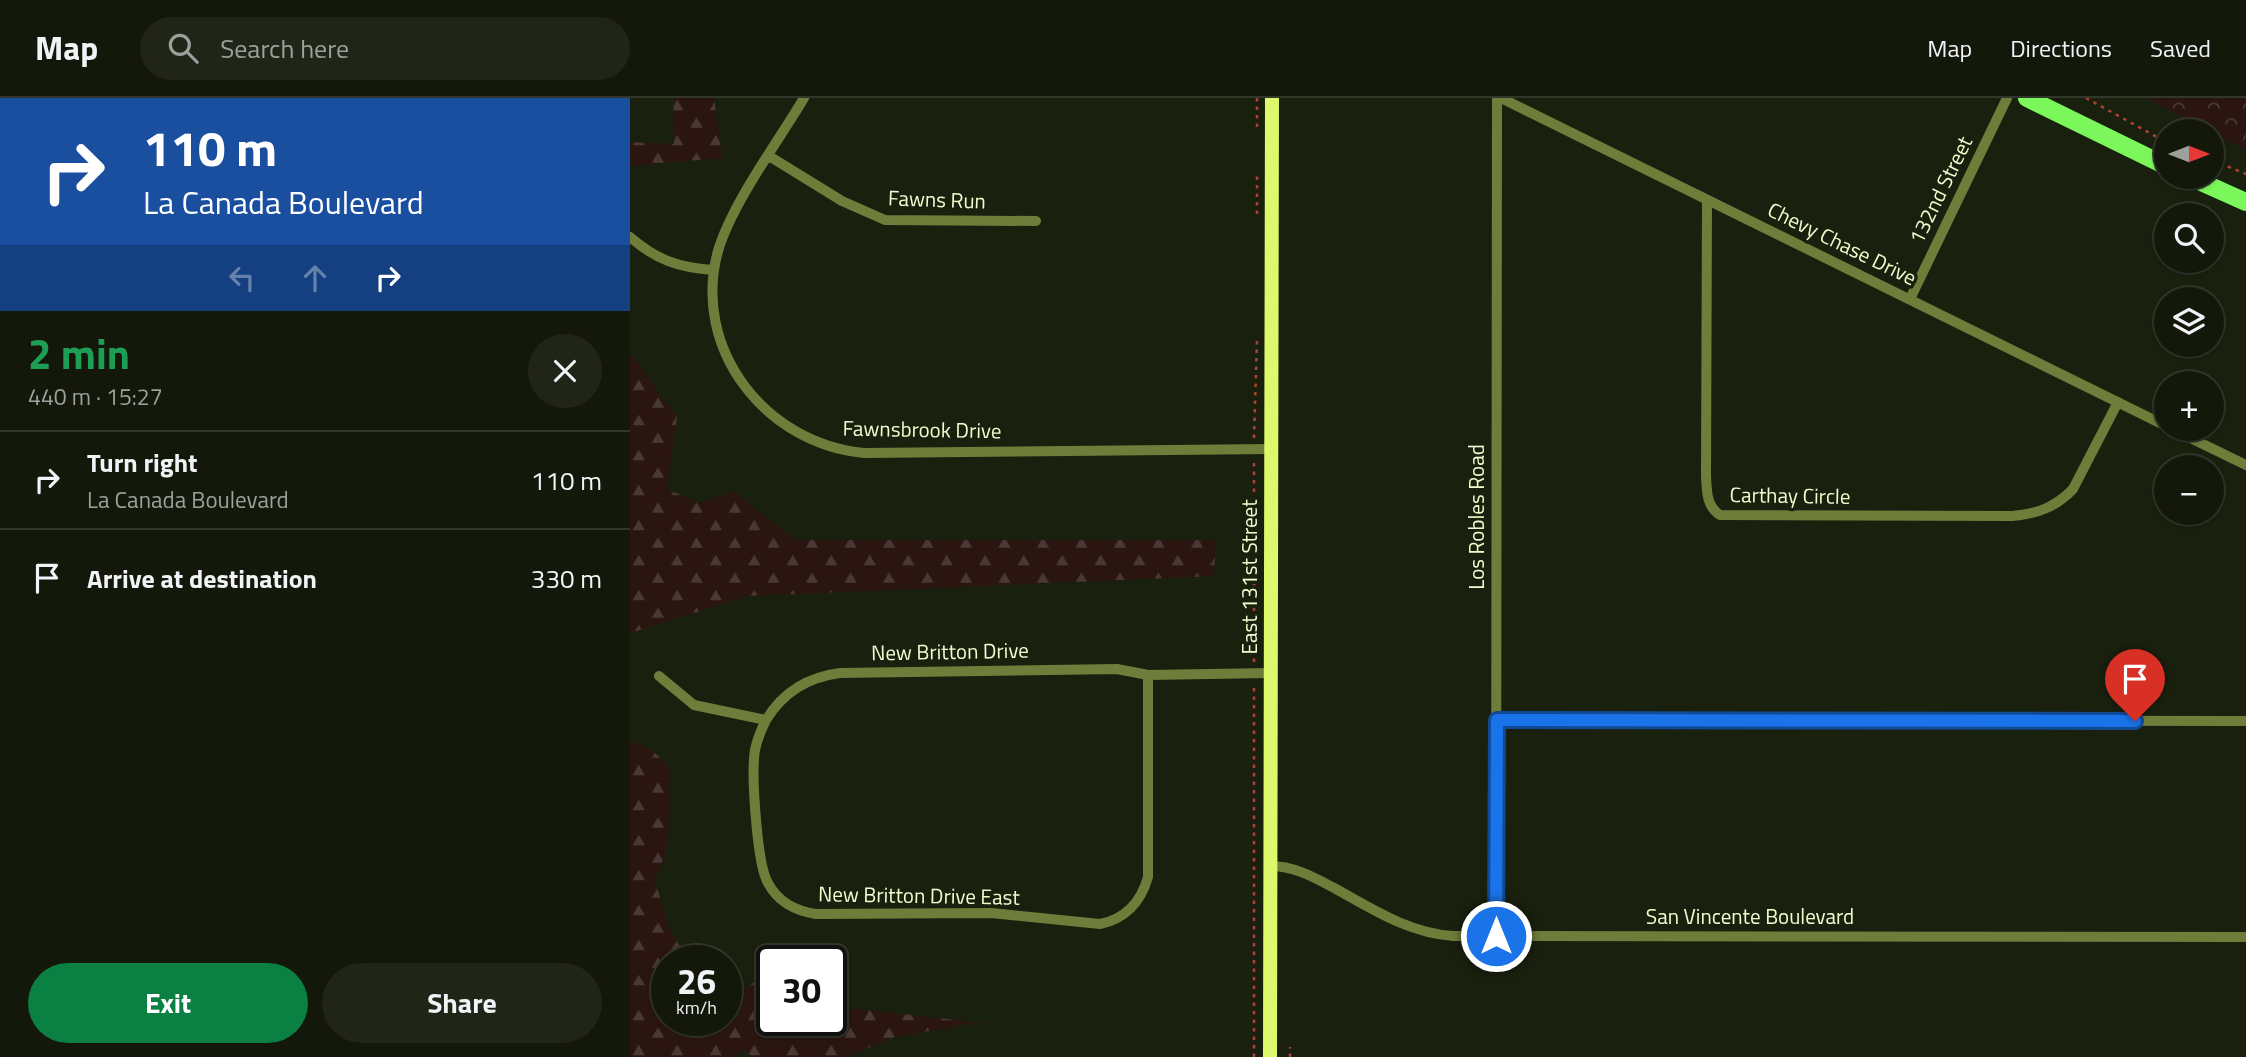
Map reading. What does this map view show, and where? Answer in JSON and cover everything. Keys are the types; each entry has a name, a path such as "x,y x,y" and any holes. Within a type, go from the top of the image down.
{"main road":[{"path":"2027,98 2154,160"},
{"path":"2217,189 2246,202"}],"street":[{"name":"Fawnsbrook Drive","path":"804,98 732,217 718,250 714,270 713,302 717,326 729,360 740,380 763,408 783,425 828,446 864,453 1272,449"},
{"name":"East 131st Street","path":"1270,1057 1272,98"},
{"name":"Chevy Chase Drive","path":"1499,98 2154,420"},
{"name":"Los Robles Road","path":"1496,936 1499,98"},
{"name":"132nd Street","path":"1910,299 2007,98"},
{"name":"Fawns Run","path":"769,156 842,201 885,220 1036,221"},
{"name":"Carthay Circle","path":"1707,200 1706,475 1709,502 1713,511 1720,515 1999,516 2039,512 2062,500 2073,489 2118,402"},
{"path":"630,237 650,254 668,262 689,268 714,270"},
{"path":"2197,441 2246,465"},
{"name":"New Britton Drive","path":"766,720 775,706 792,690 816,678 840,673 1117,669 1148,675 1270,673"},
{"name":"New Britton Drive East","path":"766,720 758,737 754,759 762,867 772,891 790,906 816,914 991,913 1100,924 1129,911 1140,896 1148,877 1148,675"},
{"path":"659,676 694,705 766,720"},
{"path":"1497,720 2246,721"},
{"name":"San Vincente Boulevard","path":"1270,866 1283,866 1309,874 1412,929 1440,935 2246,937"}],"path":[{"path":"2086,98 2154,135"},
{"path":"2224,165 2246,174"},
{"path":"1254,433 1254,1057"},
{"path":"1290,1047 1290,1057"}],"green space":[{"path":"673,98 714,98 722,158 630,166 630,142 674,144"},
{"path":"2146,98 2246,98 2246,150 2224,139 2224,119 2186,119"},
{"path":"630,353 677,417 667,489 699,503 734,491 794,540 1216,540 1214,576 748,596 630,633"},
{"path":"630,742 647,748 658,756 666,765 670,776 668,838 655,880 669,929 679,945 651,945 651,1036 742,1036 742,991 756,981 756,1036 847,1036 847,1008 1036,1029 976,1023 894,1037 847,1057 753,1057 744,1051 733,1057 630,1057"}],"route":[{"path":"1496,936 1497,720 2135,721"}]}
